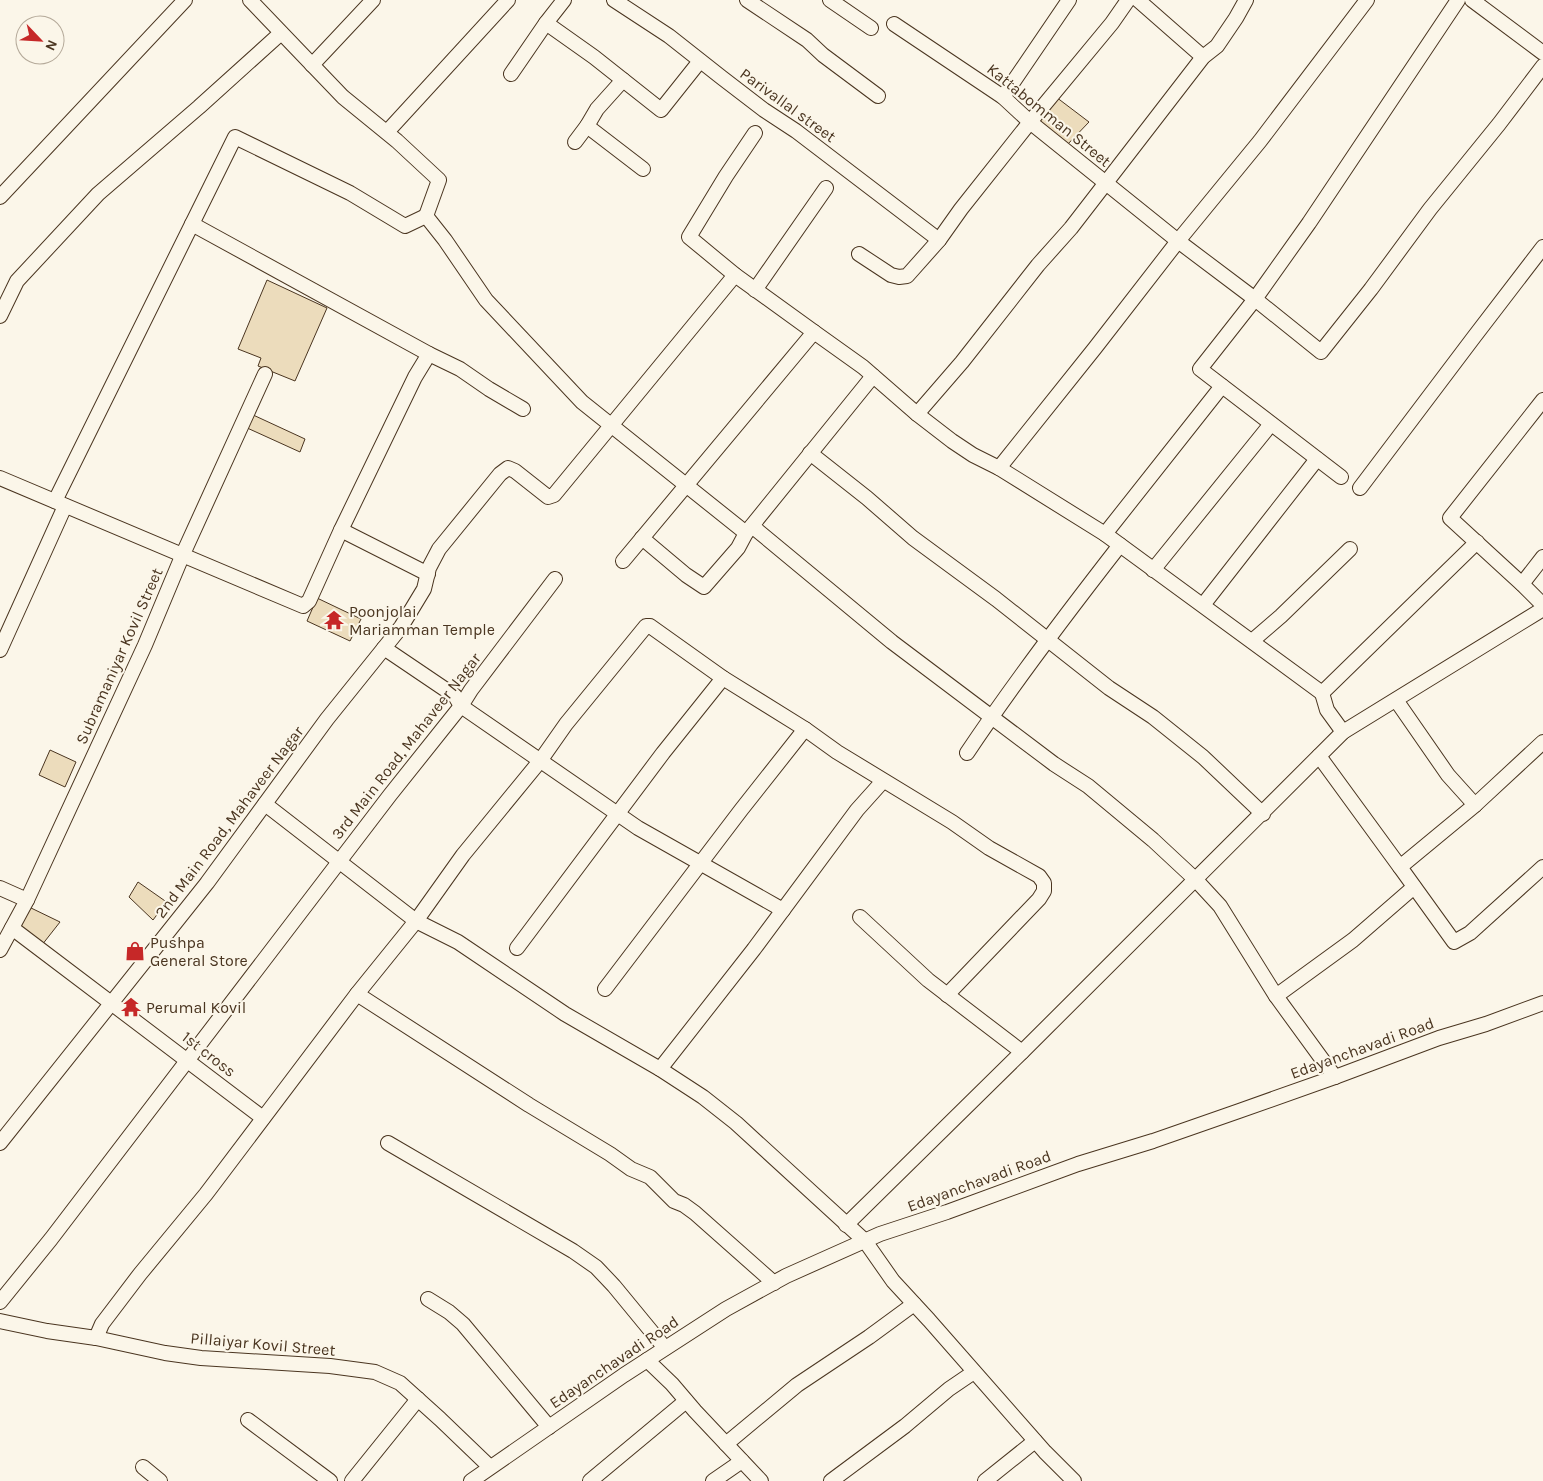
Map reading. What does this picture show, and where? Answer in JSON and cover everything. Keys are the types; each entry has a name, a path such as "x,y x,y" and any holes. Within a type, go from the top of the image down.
{"street":[{"path":"0,197 185,0"},
{"path":"0,650 60,504 235,137 350,193 405,226 426,216 438,180 387,132 343,97 250,0"},
{"path":"312,65 372,0"},
{"path":"387,132 508,0"},
{"path":"511,74 564,0"},
{"name":"Parivallal street","path":"614,0 669,36 764,110 796,131 939,240"},
{"path":"747,0 807,40 878,96"},
{"path":"830,0 871,28"},
{"path":"1002,97 1069,0"},
{"path":"859,254 899,278 907,276 939,240 961,209 1128,0"},
{"path":"1138,0 1203,57"},
{"path":"917,414 962,362 1038,265 1071,228 1203,57 1217,46 1246,0"},
{"path":"999,468 1260,141 1367,0"},
{"path":"1340,477 1200,370 1255,299 1309,223 1458,0"},
{"path":"1472,0 1543,53"},
{"path":"546,23 661,110 700,61"},
{"name":"Kattabomman Street","path":"894,24 1002,97 1178,242 1255,299 1321,352 1371,289 1430,209 1543,66"},
{"path":"0,316 17,281 98,194 282,33"},
{"path":"575,142 588,126 597,108 623,80"},
{"path":"588,126 643,169"},
{"path":"755,133 726,176 690,237 755,290 873,376 917,414 973,455 999,468 1105,534 1322,693 1327,710 1343,732"},
{"path":"755,290 826,188"},
{"path":"426,216 445,240 486,300 582,402 686,486 749,530 892,642 1054,764 1088,786 1153,840 1196,880 1220,906 1276,996 1335,1077"},
{"path":"192,224 429,354 460,369 523,409"},
{"path":"1360,488 1543,247"},
{"path":"611,425 735,274"},
{"path":"623,561 814,332"},
{"path":"0,478 303,606 309,601 415,377 429,354"},
{"name":"Subramaniyar Kovil Street","path":"0,950 27,900 145,645 183,554 265,374"},
{"path":"642,538 686,575 704,587 738,548 749,530 873,376"},
{"path":"1105,534 1222,386"},
{"path":"1543,400 1450,518 1543,605"},
{"path":"1153,570 1271,424"},
{"name":"2nd Main Road, Mahaveer Nagar","path":"0,1143 207,883 328,719 400,627 424,589 438,549 500,474 508,468 515,471 548,497 554,495 611,425"},
{"path":"810,453 867,498 913,538 996,599 1109,688 1153,717 1203,757 1263,814"},
{"path":"1203,605 1317,459"},
{"path":"341,530 428,574"},
{"path":"1322,693 1477,542"},
{"path":"967,753 1046,639 1120,545"},
{"path":"1252,641 1281,616 1350,549"},
{"path":"1522,584 1543,557"},
{"name":"3rd Main Road, Mahaveer Nagar","path":"0,1302 51,1239 390,795 461,706 554,579"},
{"path":"846,1225 1263,814 1289,785 1343,732 1543,609"},
{"path":"96,1338 102,1324 140,1274 206,1194 357,994 416,921 464,855 540,761 566,724 646,626 650,626 723,678 805,729 837,752 952,822 989,848 1039,876 1044,883 1044,891 1039,899 947,995"},
{"path":"384,648 455,696 461,706 618,815 782,910"},
{"path":"517,948 663,753 723,678"},
{"path":"1396,700 1448,775 1475,805"},
{"path":"605,989 805,729"},
{"path":"1400,867 1475,805 1543,742"},
{"path":"1319,756 1454,942 1470,933 1543,867"},
{"path":"660,1069 857,810 883,781"},
{"path":"265,804 416,921 458,942 565,1014 660,1069 703,1097 736,1123 865,1241 893,1280 1035,1441 1074,1481"},
{"path":"1276,996 1352,940 1414,886"},
{"path":"0,888 27,900"},
{"path":"860,917 928,980 1022,1052"},
{"name":"1st cross","path":"12,928 263,1118"},
{"path":"357,994 529,1105 610,1154 631,1169 650,1178 674,1201 695,1213 774,1283"},
{"name":"Edayanchavadi Road","path":"470,1481 726,1308 774,1283 880,1234 947,1212 1078,1164 1153,1141 1439,1038 1542,1006"},
{"path":"388,1143 573,1251 596,1267 665,1348"},
{"path":"428,1299 463,1324 548,1427"},
{"path":"726,1444 797,1385 869,1337 914,1304"},
{"name":"Pillaiyar Kovil Street","path":"0,1320 47,1331 96,1338 201,1358 330,1366 375,1372 400,1383 490,1467"},
{"path":"647,1360 672,1384 762,1481"},
{"path":"831,1481 905,1426 949,1389 974,1372"},
{"path":"352,1481 418,1399"},
{"path":"590,1481 686,1401"},
{"path":"248,1420 330,1481"},
{"path":"985,1481 1035,1441"},
{"path":"714,1481 742,1461"},
{"path":"143,1467 160,1481"}],"building":[{"path":"1056,97 1089,122 1066,146 1036,122"},
{"path":"267,280 327,308 295,381 258,366 261,358 238,349"},
{"path":"251,414 305,439 300,452 245,427"},
{"name":"Poonjolai Mariamman Temple","path":"317,598 361,619 350,641 307,621"},
{"path":"50,750 76,762 65,787 39,775"},
{"path":"138,882 168,903 153,920 129,897"},
{"path":"29,907 60,922 38,950 13,934"}],"place":[{"name":"Poonjolai Mariamman Temple","path":"334,620"},
{"name":"Pushpa General Store","path":"135,951"},
{"name":"Perumal Kovil","path":"131,1007"}]}
